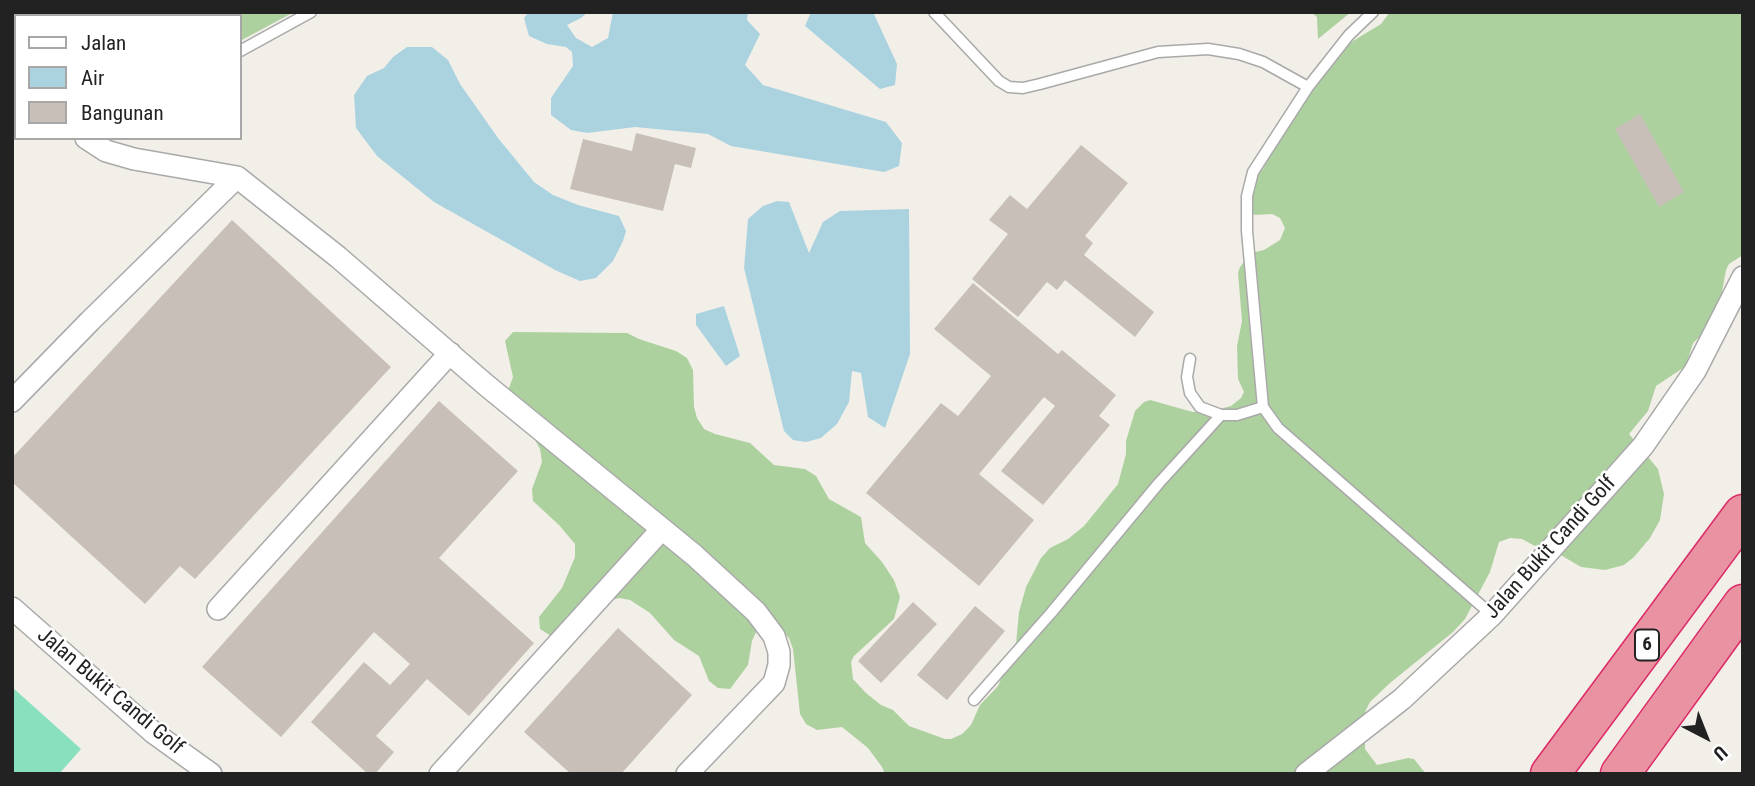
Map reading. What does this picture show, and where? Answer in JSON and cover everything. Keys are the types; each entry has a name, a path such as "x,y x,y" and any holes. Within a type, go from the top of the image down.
{"highway":[{"name":"6","path":"1549,774 1743,514"},
{"path":"1620,774 1743,604"}],"street":[{"path":"89,140 106,151 134,159 237,177 338,257 694,555 756,612 774,636 779,652 779,665 774,682 687,774"},
{"path":"12,401 237,177"},
{"name":"Jalan Bukit Candi Golf","path":"1306,774 1402,699 1492,615 1643,446 1695,371 1743,277"},
{"path":"218,609 450,353"},
{"path":"440,774 661,530"},
{"name":"Jalan Bukit Candi Golf","path":"12,608 154,733 211,774"}],"lane":[{"path":"242,50 311,12"},
{"path":"934,12 999,81 1009,87 1023,88 1158,52 1208,49 1239,54 1263,62 1308,87"},
{"path":"1373,12 1349,35 1308,87 1253,172 1247,196 1247,231 1264,407 1278,428 1492,615"},
{"path":"1190,359 1187,377 1190,393 1200,407 1221,415 1237,415 1264,407"},
{"path":"974,700 1051,613 1159,483 1221,415"}],"green space":[{"path":"294,12 242,40 242,14 216,14"},
{"path":"1311,12 1351,12 1318,39 1317,17"},
{"path":"1390,12 1743,12 1743,255 1729,264 1719,308 1711,326 1693,343 1686,366 1656,386 1648,411 1629,434 1658,469 1664,494 1660,520 1650,538 1634,557 1624,565 1605,570 1581,567 1559,554 1522,539 1510,538 1499,542 1490,572 1465,619 1390,683 1370,702 1365,712 1365,749 1377,765 1414,759 1426,774 885,774 868,748 842,727 817,730 806,724 800,714 793,649 789,638 781,631 757,630 752,641 748,665 730,689 718,688 709,681 699,656 674,640 650,613 630,600 619,598 608,601 551,636 540,629 539,617 562,588 575,557 575,544 533,501 532,489 542,462 540,449 534,438 516,420 495,407 500,396 509,388 513,377 505,341 513,332 627,333 676,351 687,358 693,370 694,407 704,429 750,443 774,465 805,469 816,476 829,499 861,517 865,543 894,580 900,597 894,619 854,656 851,662 853,679 866,693 881,705 893,710 909,726 945,739 962,734 971,725 980,705 998,686 1016,644 1019,612 1026,587 1041,558 1050,548 1068,539 1084,526 1118,484 1135,411 1150,400 1193,412 1212,411 1231,406 1241,398 1244,392 1238,379 1237,346 1242,321 1238,273 1251,253 1264,250 1280,240 1285,228 1280,218 1272,214 1255,215 1247,211 1250,181 1263,169 1281,136 1334,59 1348,44 1381,24"},
{"path":"12,687 81,749 59,774 12,774"}],"water":[{"path":"529,12 588,12 567,25 576,38 592,47 608,38 613,12 748,12 747,20 760,34 745,65 763,85 886,122 902,143 899,166 884,172 731,146 708,134 635,127 587,133 571,130 551,115 551,98 573,66 572,52 566,47 547,44 529,36 524,18"},
{"path":"811,12 873,12 897,64 895,85 880,89 805,26"},
{"path":"407,47 432,47 448,60 460,84 498,138 534,182 553,195 578,205 619,216 626,231 623,241 613,261 596,278 580,281 555,270 434,202 377,156 356,128 354,95 367,76 384,68"},
{"path":"777,201 789,202 809,253 823,222 840,211 909,209 910,354 885,428 868,417 861,373 852,371 849,402 837,424 821,438 806,442 793,440 784,431 744,268 748,219 763,206"},
{"path":"724,306 740,356 726,366 696,325 696,314"}],"building":[{"path":"1640,114 1684,192 1659,207 1615,129"},
{"path":"636,133 696,148 691,168 675,164 663,211 570,189 583,139 632,151"},
{"path":"1081,145 1128,183 1085,236 1093,243 1084,255 1154,312 1135,337 1065,280 1057,290 1047,282 1018,317 972,279 1008,234 989,220 1010,195 1027,209"},
{"path":"232,220 391,367 195,579 180,566 145,604 12,482 12,458"},
{"path":"973,283 1058,354 1062,350 1116,395 1099,416 1110,425 1043,505 1001,471 1055,406 1044,397 979,474 1034,520 979,586 866,493 941,403 958,416 991,376 934,329"},
{"path":"439,401 518,471 439,558 534,643 469,716 427,679 376,736 394,752 375,774 368,774 311,722 364,662 390,685 410,664 374,632 281,737 202,667"},
{"path":"913,602 937,624 881,683 858,661"},
{"path":"975,606 1005,631 947,700 917,675"},
{"path":"618,628 692,695 621,774 571,774 524,732"}]}
